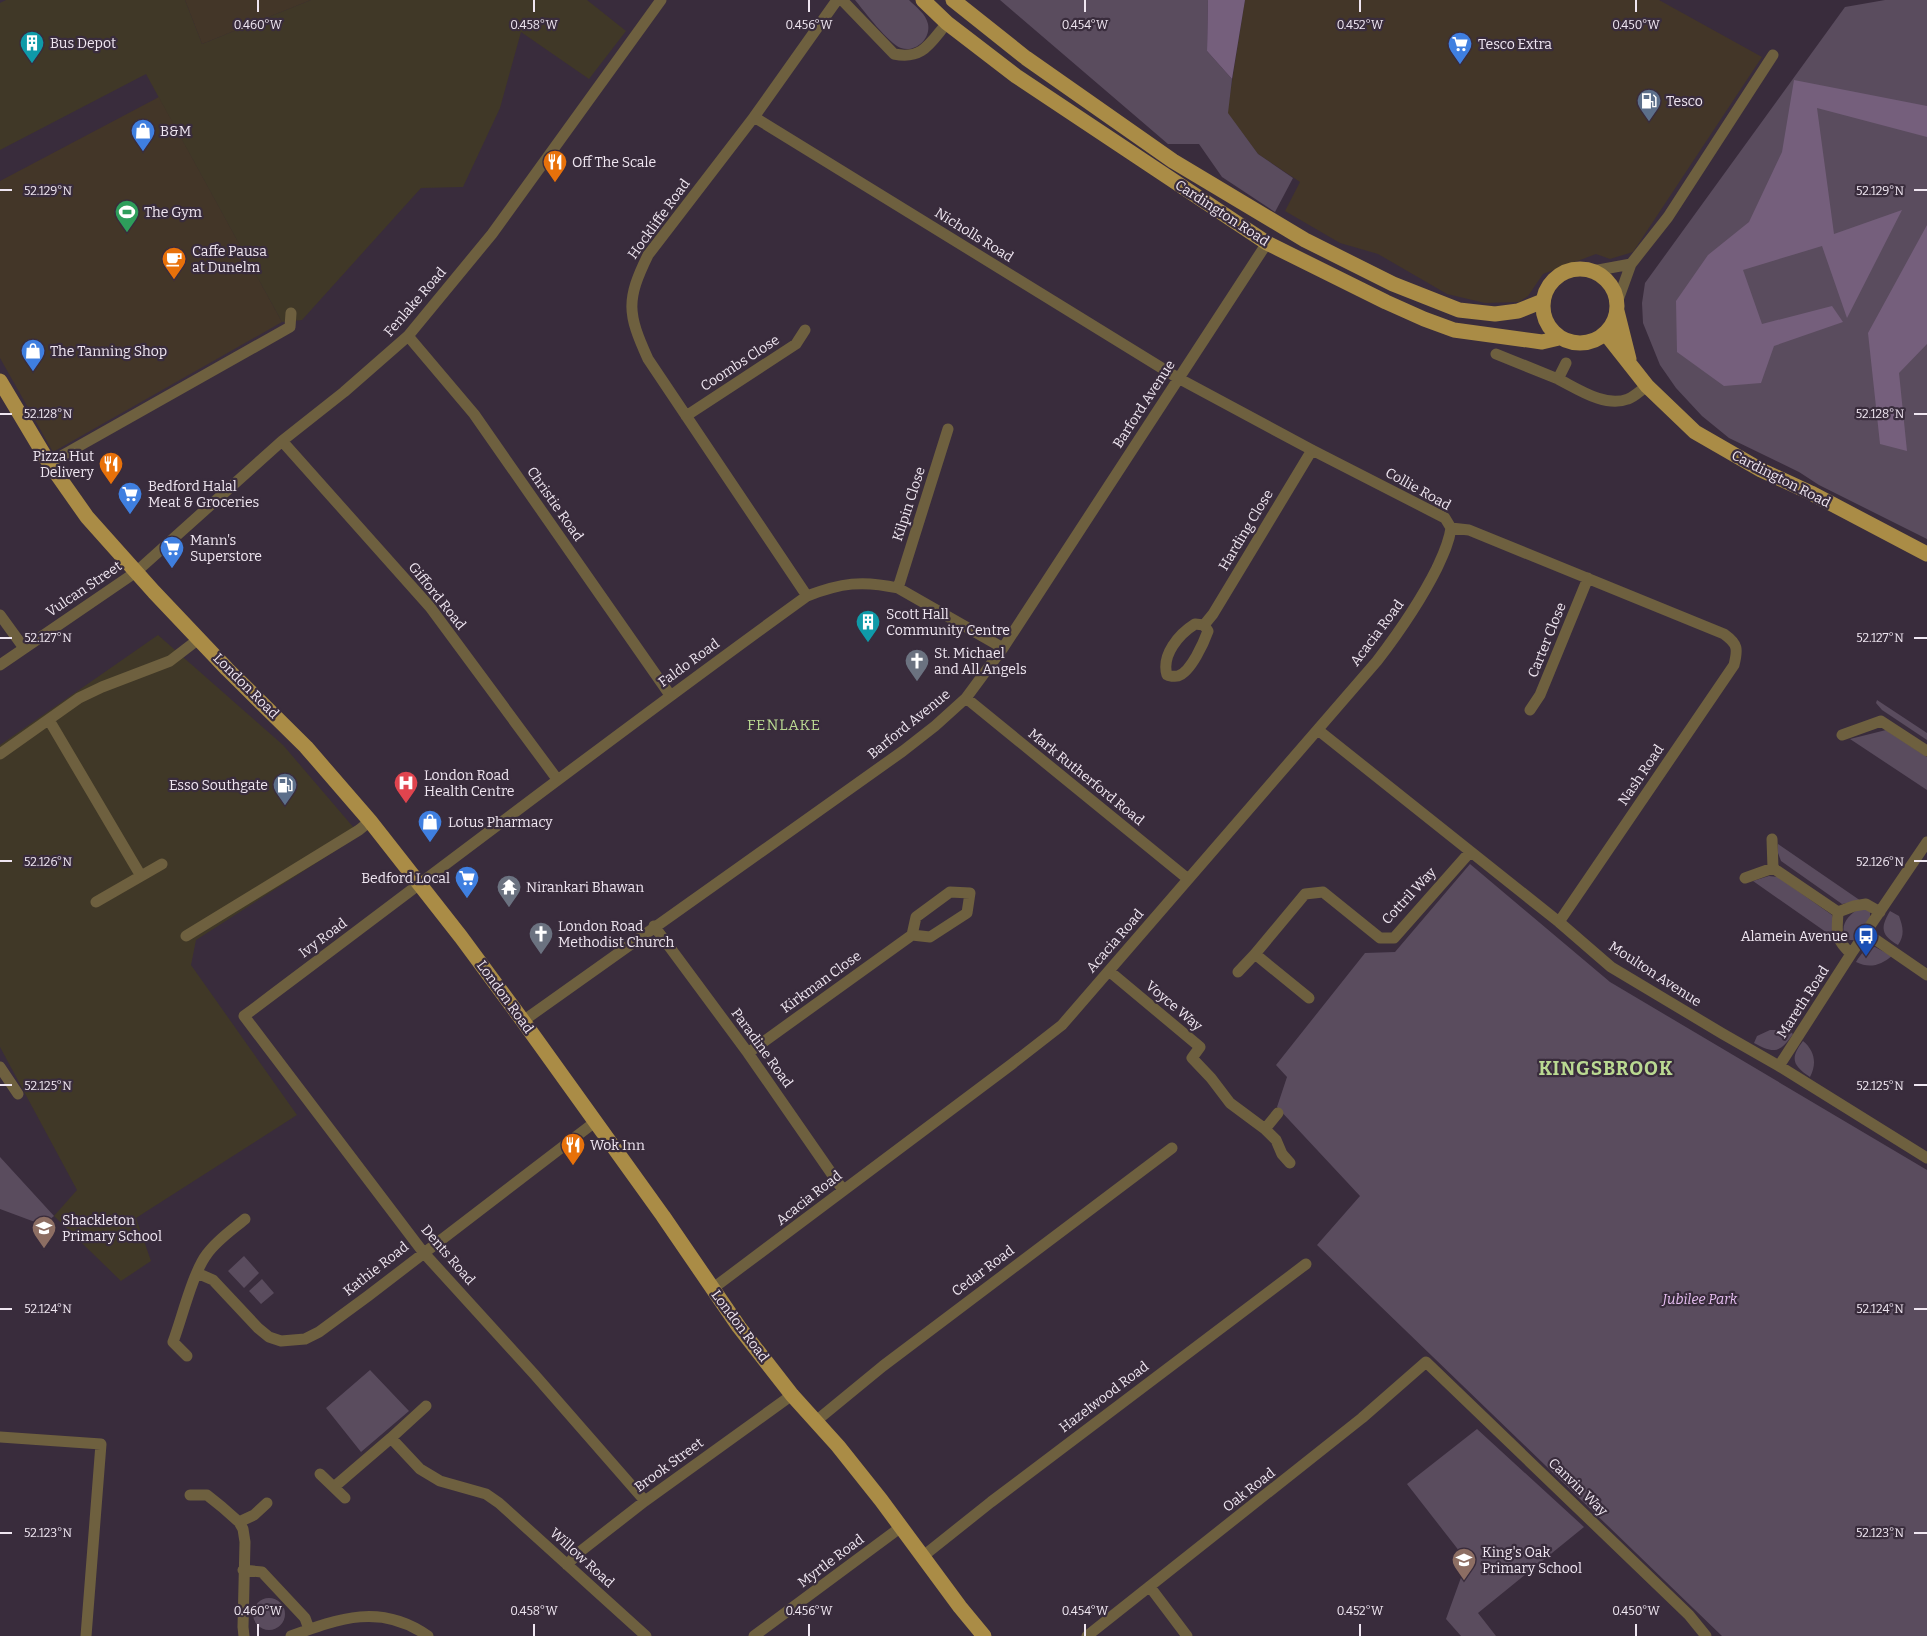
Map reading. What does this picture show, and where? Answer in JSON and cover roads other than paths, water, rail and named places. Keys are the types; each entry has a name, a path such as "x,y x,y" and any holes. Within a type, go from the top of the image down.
{"main road":[{"name":"Cardington Road","path":"922,0 947,23 1024,81 1267,242 1393,306 1424,320 1454,330 1542,342 1559,338"},
{"name":"Cardington Road","path":"953,0 1026,58 1173,161 1305,240 1393,284 1459,310 1495,314 1518,311 1543,301"},
{"path":"1575,269 1593,271 1610,283 1617,305 1615,322 1606,334 1592,342 1576,344 1559,338 1549,329 1544,317 1543,301 1548,286 1554,278 1566,271 1575,269"},
{"name":"Cardington Road","path":"1617,305 1631,366"},
{"name":"Cardington Road","path":"1606,334 1647,386 1695,432 1761,470 1812,493 1927,554"},
{"name":"London Road","path":"0,381 49,463 87,517 227,669 306,747 370,821 523,1021 739,1327 792,1394 838,1446 984,1636"}],"street":[{"name":"Fenlake Road","path":"136,572 282,441 344,392 408,336 492,234 661,0"},
{"name":"Hockliffe Road","path":"807,596 648,359 634,328 631,308 636,280 648,255 754,117 838,0"},
{"path":"842,0 894,54 906,56 917,54 927,48 947,23"},
{"path":"1617,305 1631,264 1668,216 1773,55"},
{"name":"Nicholls Road","path":"754,117 1178,378"},
{"name":"Barford Avenue","path":"523,1021 654,926 903,751 966,698 1003,648 1267,242"},
{"path":"1593,271 1631,264"},
{"path":"49,463 290,327 291,313"},
{"name":"Coombs Close","path":"686,416 796,344 805,330"},
{"name":"Christie Road","path":"408,336 474,414 670,695"},
{"path":"1496,354 1558,379 1588,394 1614,403 1630,399 1647,386"},
{"path":"1558,379 1566,363"},
{"name":"Collie Road","path":"1178,378 1444,518 1451,528 1469,530 1724,634 1734,641"},
{"name":"Kilpin Close","path":"898,588 948,429"},
{"name":"Gifford Road","path":"282,441 430,607 557,779"},
{"name":"Harding Close","path":"1204,624 1208,630 1204,643 1185,673 1176,677 1167,675 1164,666 1167,656 1183,632 1195,624 1204,624 1213,614 1312,450"},
{"name":"Acacia Road","path":"712,1289 785,1236 1062,1025 1377,661 1407,622 1426,589 1450,541 1451,528"},
{"name":"Vulcan Street","path":"0,665 136,572"},
{"name":"Carter Close","path":"1530,710 1540,695 1588,578"},
{"name":"Faldo Road","path":"419,885 557,779 807,596 832,586 856,583 898,588 1003,648"},
{"path":"0,614 24,648"},
{"path":"0,754 79,698 177,658 200,638"},
{"name":"Nash Road","path":"1559,922 1734,665 1738,652 1734,641"},
{"name":"Mark Rutherford Road","path":"966,698 1188,879"},
{"path":"49,720 141,876"},
{"path":"1842,735 1881,721 1927,751"},
{"name":"Moulton Avenue","path":"1318,730 1559,922 1612,967 1780,1066 1927,1158"},
{"path":"186,936 343,840 370,821"},
{"path":"1772,839 1773,868"},
{"name":"Mareth Road","path":"1780,1066 1851,954 1927,842"},
{"name":"Cottril Way","path":"1238,972 1305,894 1323,892 1380,938 1394,938 1470,852"},
{"path":"96,902 162,864"},
{"path":"1745,878 1773,868"},
{"path":"1773,868 1838,912"},
{"name":"Ivy Road","path":"244,1016 419,885"},
{"path":"950,892 970,893 967,912 930,937 912,935 916,916 950,892"},
{"path":"1838,912 1866,904 1880,912"},
{"path":"1838,912 1837,933 1839,942 1851,954"},
{"name":"Paradine Road","path":"654,926 748,1053 843,1190"},
{"path":"1866,933 1927,975"},
{"name":"Kirkman Close","path":"748,1053 912,935"},
{"path":"1255,954 1309,998"},
{"name":"Voyce Way","path":"1109,971 1200,1047 1192,1058 1211,1078 1230,1103 1265,1129 1276,1140 1282,1154 1290,1163"},
{"name":"Dents Road","path":"244,1016 423,1252 534,1374 645,1501"},
{"path":"1,1070 18,1094"},
{"path":"1265,1129 1278,1113"},
{"name":"Kathie Road","path":"198,1273 213,1280 258,1328 269,1337 281,1341 305,1339 318,1332 595,1122"},
{"name":"Cedar Road","path":"816,1421 883,1366 1172,1148"},
{"path":"187,1356 174,1342 198,1273 214,1245 244,1219"},
{"name":"Hazelwood Road","path":"922,1557 991,1502 1306,1264"},
{"name":"Oak Road","path":"1086,1636 1362,1418 1426,1362"},
{"name":"Canvin Way","path":"1426,1362 1682,1608 1706,1636"},
{"name":"Brook Street","path":"567,1565 577,1554 645,1501 792,1394"},
{"path":"334,1487 426,1406"},
{"path":"0,1437 101,1444 86,1636"},
{"name":"Willow Road","path":"391,1438 420,1469 440,1481 486,1494 498,1503 646,1636"},
{"path":"320,1474 345,1498"},
{"path":"190,1496 206,1496 239,1522 243,1530 245,1542 243,1570 244,1636"},
{"path":"239,1522 254,1515 267,1503"},
{"name":"Myrtle Road","path":"754,1636 901,1527"},
{"path":"243,1570 262,1572 305,1618 309,1629"},
{"path":"1150,1587 1187,1636"},
{"path":"291,1636 353,1616 368,1615 388,1618 417,1628 428,1636"}],"place":[{"name":"Bus Depot","path":"32,64"},
{"name":"Tesco Extra","path":"1460,65"},
{"name":"Tesco","path":"1649,122"},
{"name":"B&M","path":"143,152"},
{"name":"Off The Scale","path":"555,183"},
{"name":"The Gym","path":"127,233"},
{"name":"Caffe Pausa at Dunelm","path":"174,280"},
{"name":"The Tanning Shop","path":"33,372"},
{"name":"Pizza Hut Delivery","path":"111,485"},
{"name":"Bedford Halal Meat & Groceries","path":"130,515"},
{"name":"Mann's Superstore","path":"172,569"},
{"name":"Scott Hall Community Centre","path":"868,643"},
{"name":"St. Michael and All Angels","path":"917,682"},
{"name":"London Road Health Centre","path":"406,804"},
{"name":"Esso Southgate","path":"285,806"},
{"name":"Lotus Pharmacy","path":"430,843"},
{"name":"Bedford Local","path":"467,899"},
{"name":"Nirankari Bhawan","path":"509,908"},
{"name":"London Road Methodist Church","path":"541,955"},
{"name":"Alamein Avenue","path":"1866,957"},
{"name":"Wok Inn","path":"573,1166"},
{"name":"Shackleton Primary School","path":"44,1249"},
{"name":"King's Oak Primary School","path":"1464,1581"}],"district":[{"name":"FENLAKE","path":"784,725"},
{"name":"KINGSBROOK","path":"1606,1068"}],"park label":[{"name":"Jubilee Park","path":"1700,1299"}]}
